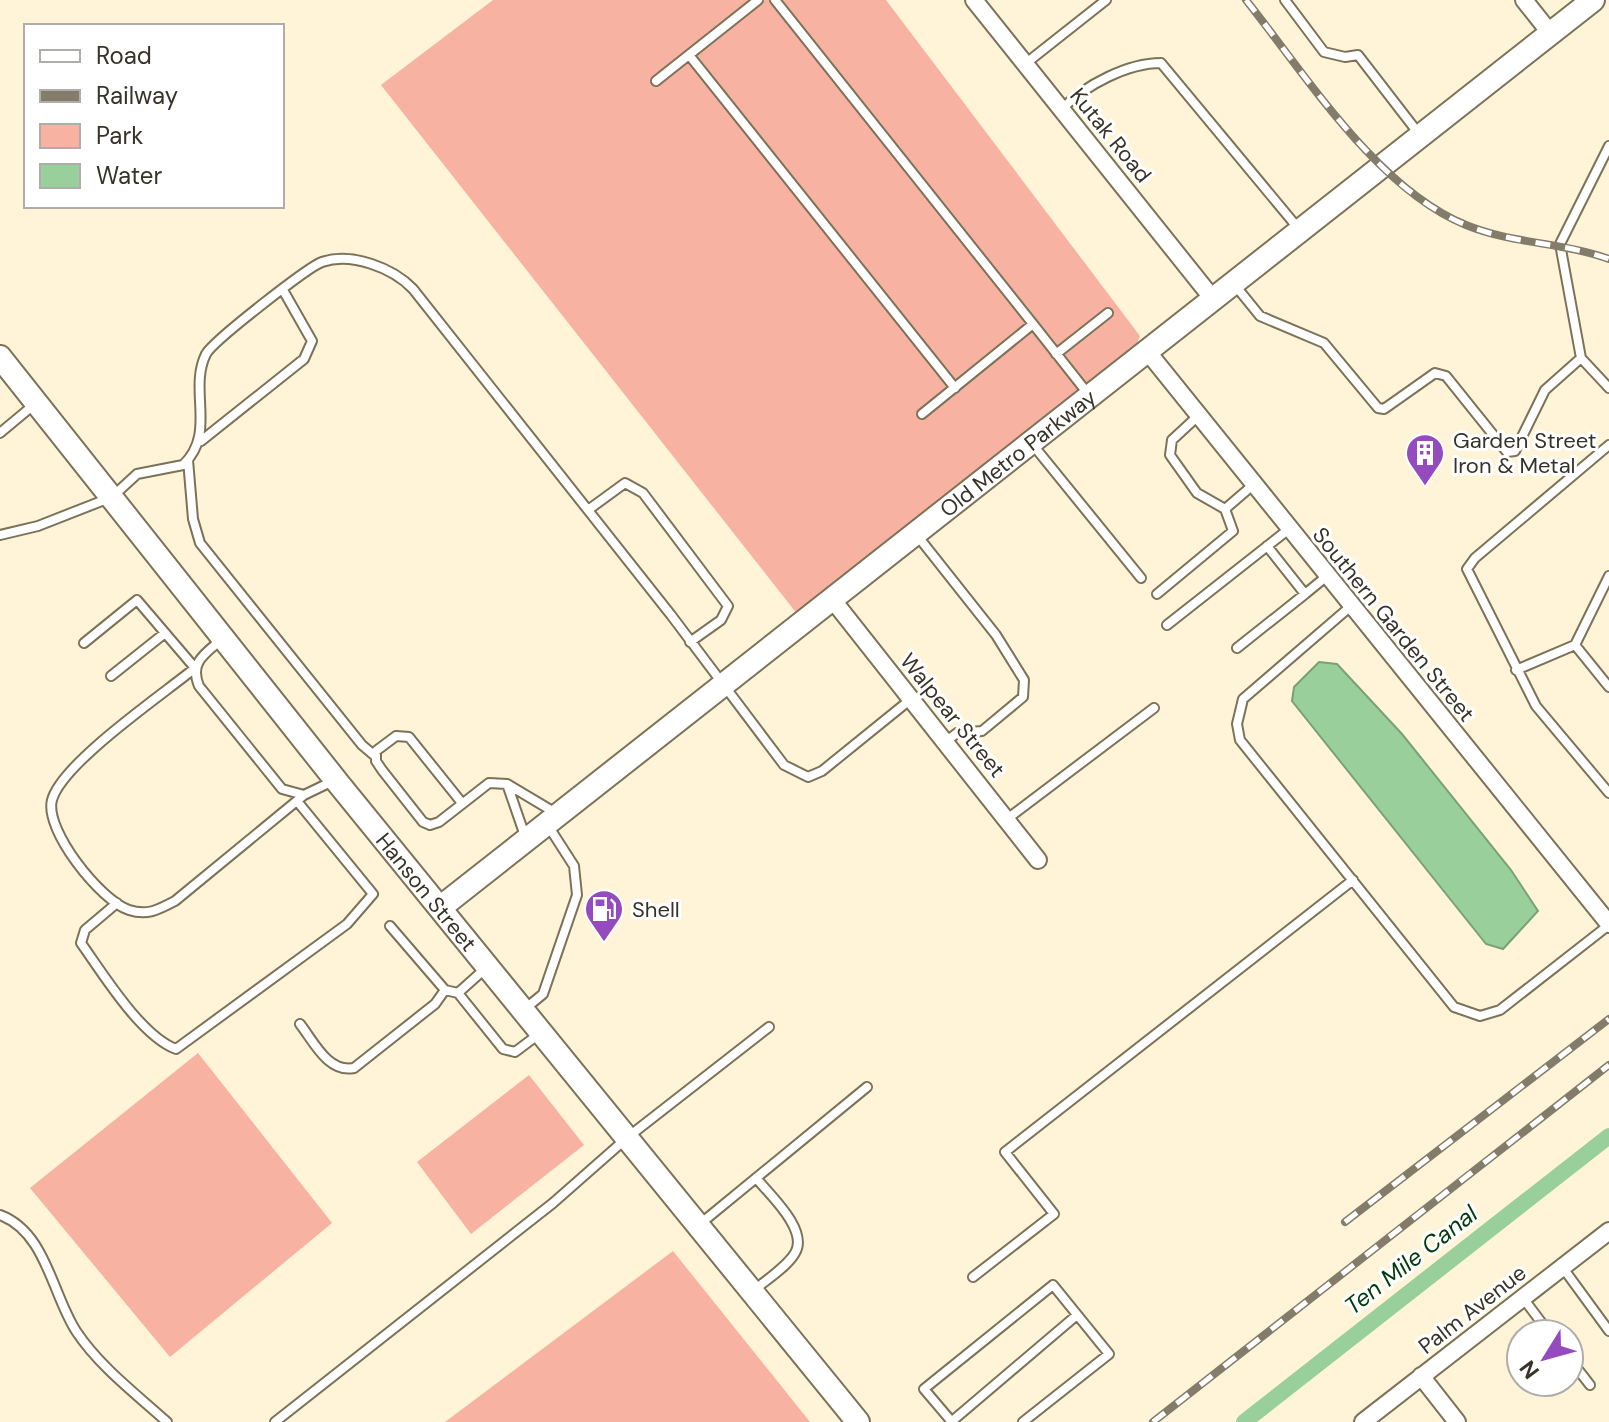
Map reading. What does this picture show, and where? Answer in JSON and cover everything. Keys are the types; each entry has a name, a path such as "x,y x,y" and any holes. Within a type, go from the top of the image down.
{"street":[{"name":"Kutak Road","path":"974,0 1213,299"},
{"path":"1524,0 1551,34"},
{"name":"Old Metro Parkway","path":"441,907 1422,138 1593,0"},
{"name":"Southern Garden Street","path":"1147,351 1609,925"},
{"name":"Hanson Street","path":"0,357 336,780 858,1422"},
{"name":"Walpear Street","path":"832,599 1038,860"},
{"name":"Palm Avenue","path":"1363,1422 1609,1231"},
{"path":"1421,1376 1457,1422"}],"lane":[{"path":"656,81 758,0"},
{"path":"775,0 1090,396"},
{"path":"1025,64 1106,0"},
{"path":"1285,0 1324,52 1345,57 1358,55 1422,138"},
{"path":"689,55 955,388"},
{"path":"1062,109 1074,96 1130,69 1143,63 1161,63 1301,232"},
{"path":"1609,146 1560,244 1581,358 1609,388"},
{"path":"201,441 201,368 215,342 322,262 345,261 383,267 400,275 588,510 784,765 808,777 822,771 911,699"},
{"path":"1234,284 1260,316 1324,343 1378,408 1384,409 1435,373 1446,376 1507,452 1515,451 1545,390 1581,358"},
{"path":"0,535 38,526 112,497 137,474 166,469 188,460 201,441 304,359 312,341 283,290"},
{"path":"1056,354 1108,313"},
{"path":"922,414 1033,324"},
{"path":"0,419 3,430 37,403"},
{"path":"1157,594 1233,531 1225,509 1197,493 1170,455 1172,440 1198,416"},
{"path":"1031,442 1141,578"},
{"path":"1609,445 1467,569 1536,706 1609,793"},
{"path":"188,460 193,519 200,543 362,745 375,756 423,822 430,825 439,822 489,783 507,784 553,819 574,866 577,895 543,994 524,1009"},
{"path":"588,510 625,483 643,493 728,606 721,620 690,642"},
{"path":"1225,509 1253,485"},
{"path":"1167,625 1289,529"},
{"path":"915,534 996,635 1024,680 1023,697 982,731 957,733 945,742"},
{"path":"1267,546 1305,594"},
{"path":"1237,648 1327,576"},
{"path":"1516,670 1575,645 1609,576"},
{"path":"84,643 137,600 195,668 199,686 282,789 300,798 373,894 347,924 176,1049 162,1044 110,984 81,943 85,930 117,903"},
{"path":"1351,606 1243,699 1237,724 1240,740 1454,1007 1480,1016 1500,1010 1609,925"},
{"path":"111,676 165,633"},
{"path":"225,637 198,659 195,668 73,767 51,802 52,820 60,838 101,891 127,910 150,914 175,901 300,798 336,780"},
{"path":"1575,645 1609,687"},
{"path":"1007,819 1154,708"},
{"path":"375,756 396,736 409,737 462,803"},
{"path":"507,784 521,817 525,840"},
{"path":"973,1277 1054,1214 1005,1152 1353,880"},
{"path":"390,926 445,990 458,993 503,1049 515,1052 542,1031"},
{"path":"458,993 488,966"},
{"path":"300,1024 330,1064 343,1070 354,1068 435,1004 445,990"},
{"path":"275,1422 553,1203 628,1137 769,1027"},
{"path":"699,1225 867,1087"},
{"path":"753,1292 795,1254 798,1244 795,1228 756,1178"},
{"path":"0,1215 10,1219 38,1248 75,1330 114,1374 167,1422"},
{"path":"1562,1267 1609,1331"},
{"path":"1023,1422 1109,1354 1053,1285 924,1389 952,1422 1077,1315"},
{"path":"1523,1298 1538,1318"},
{"path":"1585,1379 1590,1385"}],"green space":[{"path":"493,0 886,0 1140,336 1134,350 798,615 381,85"},
{"path":"198,1053 332,1223 170,1357 30,1188"},
{"path":"529,1075 584,1145 471,1234 417,1162"},
{"path":"673,1251 810,1422 445,1422"}],"water":[{"path":"1319,662 1337,664 1402,734 1511,870 1538,911 1503,949 1486,944 1292,701 1294,687"}],"waterway":[{"name":"Ten Mile Canal","path":"1244,1422 1609,1136"}],"railway":[{"path":"1246,0 1345,127 1402,185 1433,208 1483,231 1609,259"},
{"path":"1345,1222 1609,1019"},
{"path":"1153,1422 1609,1065"}],"place":[{"name":"Garden Street Iron & Metal","path":"1425,487"},
{"name":"Shell","path":"604,943"}]}
